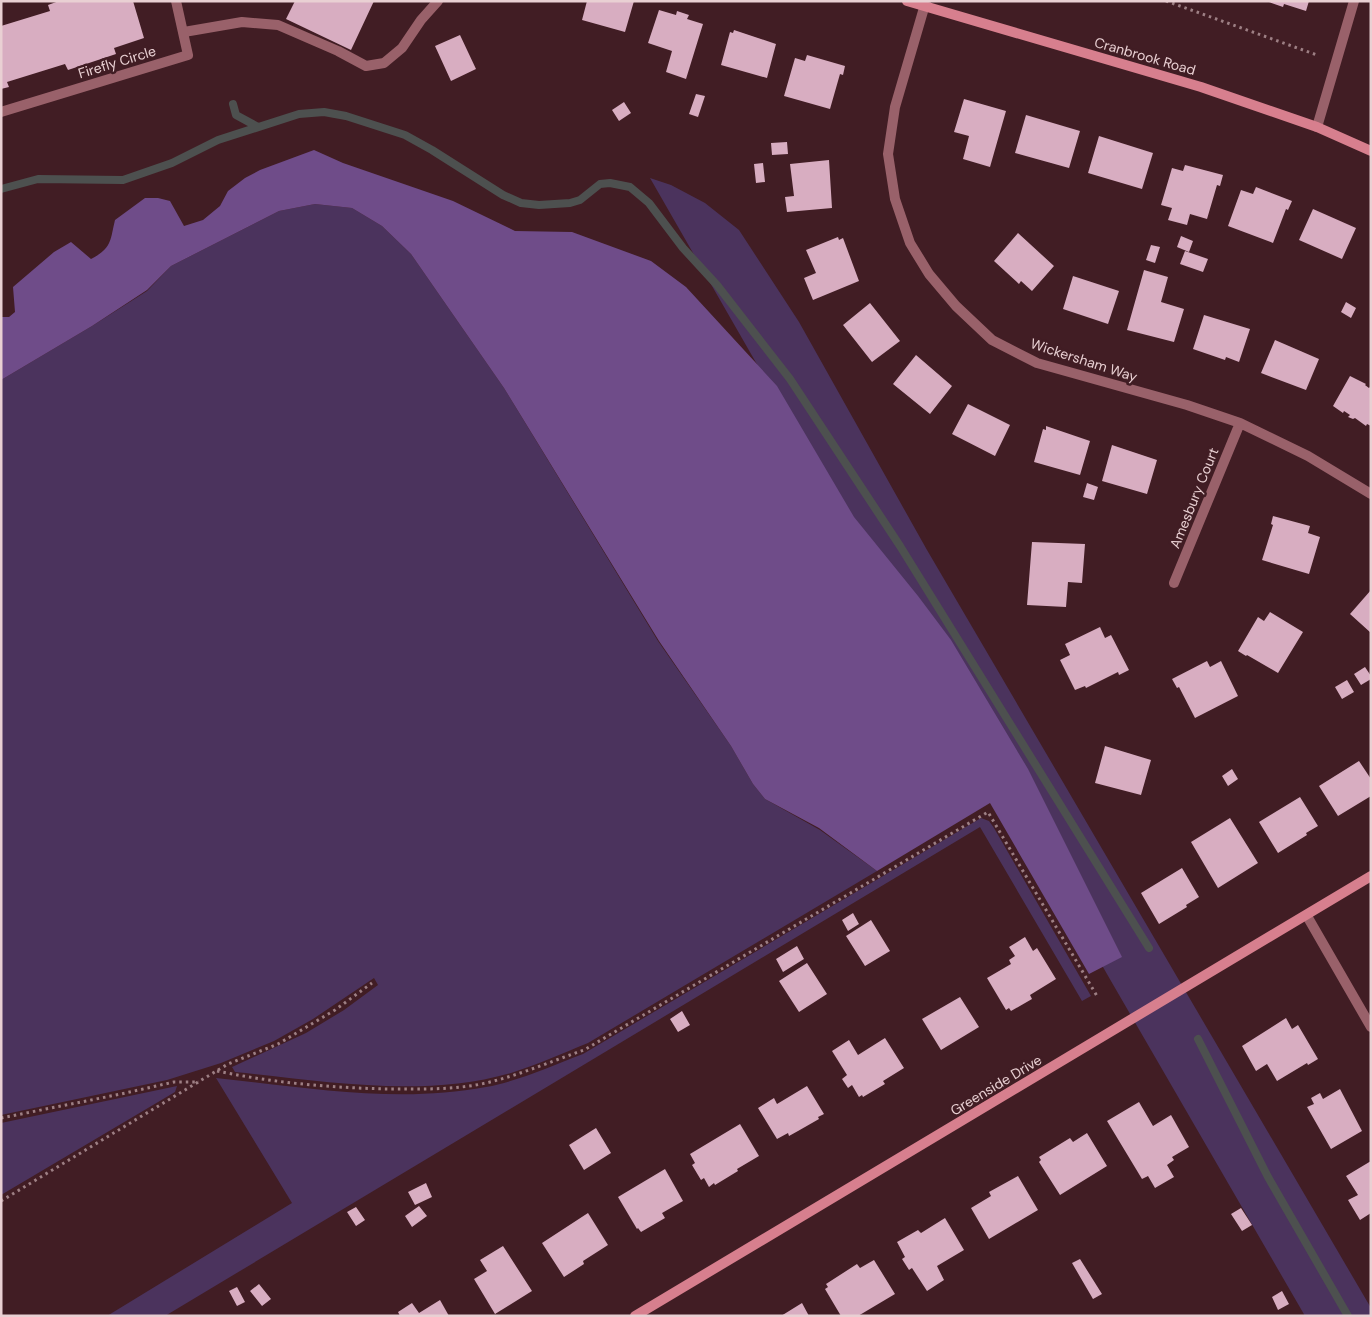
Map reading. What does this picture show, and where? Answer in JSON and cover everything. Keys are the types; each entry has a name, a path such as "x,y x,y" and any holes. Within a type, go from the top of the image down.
{"street":[{"name":"Firefly Circle","path":"1,112 188,55 176,1"},
{"path":"184,32 242,22 278,25 338,51 366,66 384,63 402,48 421,20 438,1"},
{"name":"Cranbrook Road","path":"907,1 925,4 1201,87 1317,127 1371,151"},
{"path":"1317,127 1354,1"},
{"name":"Wickersham Way","path":"925,4 895,107 888,154 895,198 910,243 929,274 956,306 992,340 1037,362 1186,405 1240,424 1308,456 1371,494"},
{"name":"Amesbury Court","path":"1174,583 1240,424"},
{"name":"Greenside Drive","path":"634,1316 1307,916 1371,876"},
{"path":"1307,916 1371,1027"}],"path":[{"path":"1166,1 1317,55"},
{"path":"217,1071 240,1076 349,1088 433,1090 485,1083 515,1075 584,1050 988,812 1097,996"},
{"path":"1,1201 228,1064 286,1039 335,1010 372,983"},
{"path":"1,1118 174,1082 200,1082"}],"shaded area":[{"path":"314,150 343,163 453,201 515,231 572,232 651,261 686,287 777,386 854,517 951,640 1028,769 1122,957 1089,974 990,803 877,871 819,828 765,799 753,784 731,746 659,641 504,388 411,254 382,226 352,208 315,204 279,211 171,266 147,290 92,326 1,380 1,317 9,317 15,312 13,287 54,252 71,242 91,259 98,255 107,247 111,239 115,220 145,198 158,198 170,201 184,226 203,220 220,206 228,191 245,178 260,170"},
{"path":"650,178 671,185 705,203 739,230 799,322 927,550 1371,1308 1371,1316 1305,1316"},
{"path":"315,204 352,208 382,226 411,254 504,388 658,641 731,746 753,784 765,799 820,830 877,871 588,1043 514,1072 480,1080 445,1085 374,1086 235,1072 232,1067 306,1033 344,1010 378,985 374,978 313,1019 274,1041 221,1063 167,1080 1,1115 1,380 147,291 171,266 279,211"},
{"path":"981,818 989,821 994,828 1091,996 1082,1001 980,827 165,1316 107,1316 292,1203 216,1078 351,1092 419,1094 486,1087 523,1077 583,1054"},
{"path":"177,1086 175,1092 1,1195 1,1123"}],"building":[{"path":"59,1 133,1 144,38 114,48 116,54 68,70 65,64 7,82 9,87 1,89 1,26 50,11 48,5"},
{"path":"295,1 374,1 351,50 286,19"},
{"path":"587,1 634,1 625,32 582,20"},
{"path":"1266,1 1309,1 1306,11 1284,4 1283,7"},
{"path":"659,10 676,15 677,11 689,15 687,19 703,24 686,79 666,72 672,51 648,43"},
{"path":"734,30 776,44 767,78 721,65 730,32 733,33"},
{"path":"460,35 476,69 451,81 435,46"},
{"path":"807,55 845,66 843,75 840,74 830,109 784,96 795,58 805,61"},
{"path":"696,94 705,96 698,117 689,114"},
{"path":"964,99 1006,111 990,167 963,159 969,136 954,132"},
{"path":"624,102 631,113 619,121 612,110"},
{"path":"1026,115 1080,131 1069,168 1015,153"},
{"path":"1099,136 1153,153 1142,189 1088,173"},
{"path":"787,142 788,154 772,155 771,143"},
{"path":"829,160 832,208 787,212 785,197 794,196 790,164"},
{"path":"763,163 765,182 756,183 754,164"},
{"path":"1185,165 1223,175 1220,186 1217,185 1207,219 1190,214 1187,225 1168,220 1172,208 1161,205 1172,168 1183,171"},
{"path":"1256,187 1292,201 1288,210 1286,209 1273,243 1228,226 1241,190 1253,194"},
{"path":"1313,209 1356,228 1342,259 1299,240"},
{"path":"1018,233 1054,266 1032,291 1021,281 1019,284 994,261"},
{"path":"1181,236 1193,241 1189,252 1177,247"},
{"path":"838,237 839,240 843,238 859,281 813,300 804,278 816,273 806,250"},
{"path":"1151,245 1160,247 1155,263 1146,260"},
{"path":"1185,251 1208,259 1203,272 1180,264"},
{"path":"1144,270 1168,277 1161,302 1184,309 1174,342 1127,330"},
{"path":"1073,276 1119,291 1108,324 1063,309"},
{"path":"1346,302 1356,308 1351,318 1341,312"},
{"path":"870,303 900,341 872,362 843,325"},
{"path":"1204,315 1250,329 1239,362 1226,357 1225,360 1193,349"},
{"path":"1275,340 1319,359 1306,390 1261,373"},
{"path":"916,355 952,386 930,414 893,384"},
{"path":"1350,376 1366,384 1369,388 1371,386 1371,426 1367,424 1366,426 1355,418 1348,417 1350,415 1344,411 1343,413 1333,406"},
{"path":"968,404 1010,425 995,456 952,434"},
{"path":"1046,426 1090,441 1080,475 1034,462 1043,429 1046,430"},
{"path":"1112,445 1157,460 1147,494 1102,481"},
{"path":"1087,483 1098,487 1094,500 1083,497"},
{"path":"1273,516 1310,526 1308,533 1320,537 1309,574 1262,560 1273,525 1271,524"},
{"path":"1032,542 1085,544 1082,583 1068,582 1066,607 1027,605"},
{"path":"1371,590 1371,633 1350,614"},
{"path":"1270,612 1303,632 1278,673 1238,651 1258,617 1264,621"},
{"path":"1100,627 1105,638 1111,635 1129,670 1119,675 1118,672 1086,688 1085,686 1075,690 1060,660 1070,655 1065,644"},
{"path":"1207,661 1210,667 1221,661 1238,696 1195,718 1179,687 1177,688 1172,679"},
{"path":"1365,667 1371,679 1361,685 1354,674"},
{"path":"1347,680 1354,692 1342,699 1335,687"},
{"path":"1105,746 1151,760 1141,795 1095,783"},
{"path":"1359,761 1371,779 1371,796 1338,816 1319,786"},
{"path":"1232,769 1238,779 1228,786 1222,776"},
{"path":"1300,797 1318,826 1278,853 1259,822"},
{"path":"1230,818 1258,863 1218,888 1191,842"},
{"path":"1182,868 1199,897 1186,905 1187,907 1159,924 1141,893"},
{"path":"853,913 859,924 848,931 842,920"},
{"path":"871,920 890,951 865,966 846,936"},
{"path":"1025,937 1033,951 1037,948 1056,979 1030,995 1032,999 1011,1011 1009,1008 1006,1010 987,978 1011,964 1009,960 1015,956 1009,947"},
{"path":"797,946 804,959 783,972 776,959"},
{"path":"807,963 827,994 799,1012 779,981"},
{"path":"960,997 979,1027 941,1050 922,1019"},
{"path":"682,1011 690,1025 678,1032 670,1019"},
{"path":"1286,1018 1292,1029 1298,1025 1318,1059 1308,1065 1307,1063 1277,1081 1267,1064 1256,1071 1242,1046"},
{"path":"885,1038 904,1068 883,1081 885,1084 863,1097 862,1095 859,1097 852,1085 848,1088 842,1079 847,1075 832,1051 849,1040 858,1055"},
{"path":"807,1086 824,1114 818,1117 819,1119 789,1136 788,1133 777,1139 758,1108 774,1098 777,1104"},
{"path":"1340,1089 1362,1131 1331,1149 1307,1107 1314,1104 1311,1098 1320,1093 1323,1099"},
{"path":"1139,1102 1153,1126 1171,1115 1189,1147 1172,1157 1174,1160 1167,1165 1174,1177 1155,1188 1148,1176 1142,1179 1107,1121"},
{"path":"740,1124 759,1156 737,1169 738,1171 709,1187 704,1178 701,1180 692,1165 695,1163 690,1154"},
{"path":"596,1128 611,1153 584,1170 569,1145"},
{"path":"1087,1133 1107,1166 1060,1195 1039,1162 1041,1160 1039,1157 1070,1138 1073,1142"},
{"path":"1371,1161 1371,1213 1360,1220 1348,1200 1358,1195 1346,1176"},
{"path":"665,1169 683,1201 662,1213 665,1218 641,1232 637,1229 618,1197"},
{"path":"1018,1176 1038,1210 989,1239 971,1208 991,1196 989,1192"},
{"path":"426,1183 432,1197 415,1205 408,1192"},
{"path":"419,1206 427,1216 412,1227 405,1216"},
{"path":"356,1207 365,1220 356,1226 347,1212"},
{"path":"1241,1208 1252,1225 1242,1231 1231,1214"},
{"path":"588,1213 608,1245 583,1261 584,1264 564,1277 542,1243"},
{"path":"945,1218 964,1250 937,1266 944,1280 927,1291 912,1268 909,1270 902,1259 905,1257 897,1242 918,1230 921,1233"},
{"path":"503,1246 532,1291 495,1314 474,1279 487,1271 480,1260"},
{"path":"1080,1259 1102,1294 1093,1299 1072,1263"},
{"path":"874,1260 895,1294 858,1316 841,1316 825,1289 828,1287 826,1284 857,1264 860,1268"},
{"path":"259,1284 271,1299 262,1306 250,1291"},
{"path":"237,1287 245,1302 237,1306 229,1291"},
{"path":"1282,1291 1289,1304 1278,1310 1272,1297"},
{"path":"440,1300 449,1316 400,1316 398,1312 412,1303 419,1313"},
{"path":"802,1303 809,1316 781,1316"}],"waterway":[{"path":"233,104 236,115 258,127"},
{"path":"1,189 38,179 123,180 172,163 218,140 299,114 324,112 346,116 405,135 503,195 521,203 539,205 570,203 580,200 600,184 610,183 630,187 649,203 683,248 717,285 790,379 900,546 1149,948"},
{"path":"1198,1039 1268,1177 1348,1316"}]}
